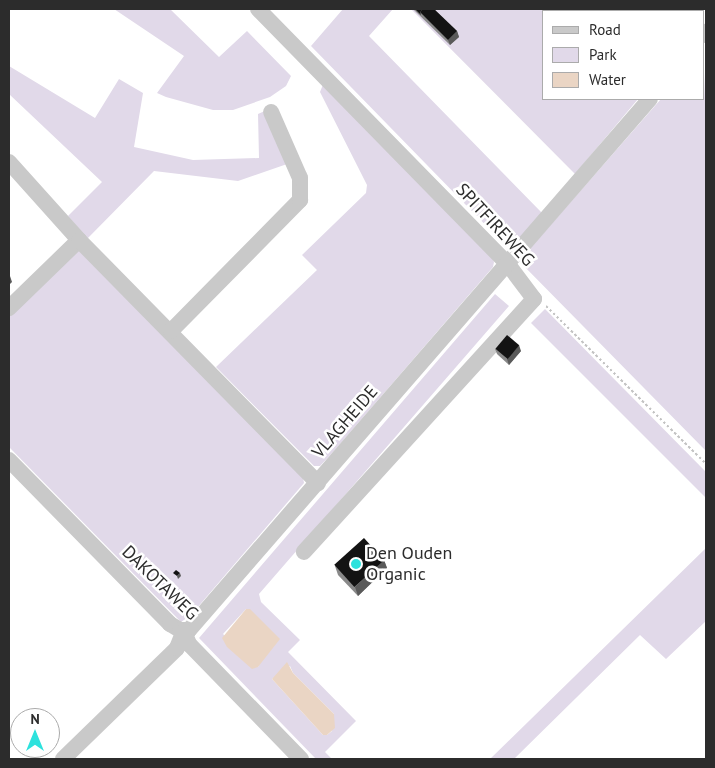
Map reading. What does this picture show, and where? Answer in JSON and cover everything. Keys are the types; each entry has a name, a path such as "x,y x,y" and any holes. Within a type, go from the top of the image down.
{"street":[{"name":"SPITFIREWEG","path":"258,9 507,263 534,298"},
{"name":"VLAGHEIDE","path":"63,759 177,648 184,630 195,626 649,100"},
{"path":"171,331 300,200 300,178 271,112"},
{"path":"9,162 79,240 171,331 318,483"},
{"path":"9,308 79,240"},
{"path":"304,552 534,298"},
{"name":"DAKOTAWEG","path":"9,460 173,627 184,630 190,644 301,759"}],"path":[{"path":"534,298 544,303 706,464"}],"green space":[{"path":"114,9 170,9 219,57 247,31 291,76 286,86 270,97 233,110 213,110 166,97 157,93 184,56"},
{"path":"343,9 393,9 369,36 542,213 516,243 503,243 311,46"},
{"path":"411,9 564,10 542,10 542,100 637,100 575,174"},
{"path":"706,46 706,451 519,261 660,100 705,100"},
{"path":"9,66 95,118 119,79 143,93 134,147 193,160 259,158 258,114 267,110 290,163 238,181 154,171 87,239 68,216 102,182 9,94"},
{"path":"324,82 491,255 494,262 493,267 334,451 320,466 314,466 216,367 317,270 302,255 366,193 367,185 320,92"},
{"path":"80,246 303,478 304,483 191,615 181,622 9,447 9,317"},
{"path":"495,294 509,306 259,594 261,602 300,640 288,652 356,721 325,752 332,759 316,759 199,638","holes":["246,609 259,665 258,667 223,634","290,666 293,673 334,714 332,731 327,735 323,735 272,679"]},
{"path":"545,309 706,472 706,498 531,323"},
{"path":"706,548 706,621 666,659 640,635 514,759 490,759"}],"water":[{"path":"246,609 250,609 280,639 258,667 252,669 227,647 222,638"},
{"path":"287,662 293,673 334,714 335,728 327,735 323,735 272,679"}],"building":[{"path":"415,9 423,9 420,12 421,15"},
{"path":"423,9 434,9 457,31 448,40 420,12"},
{"path":"507,335 519,345 508,359 495,349"},
{"path":"364,538 384,560 354,587 334,565"},
{"path":"176,570 180,573 177,576 173,573"}],"place":[{"name":"Den Ouden Organic","path":"356,564"}]}
